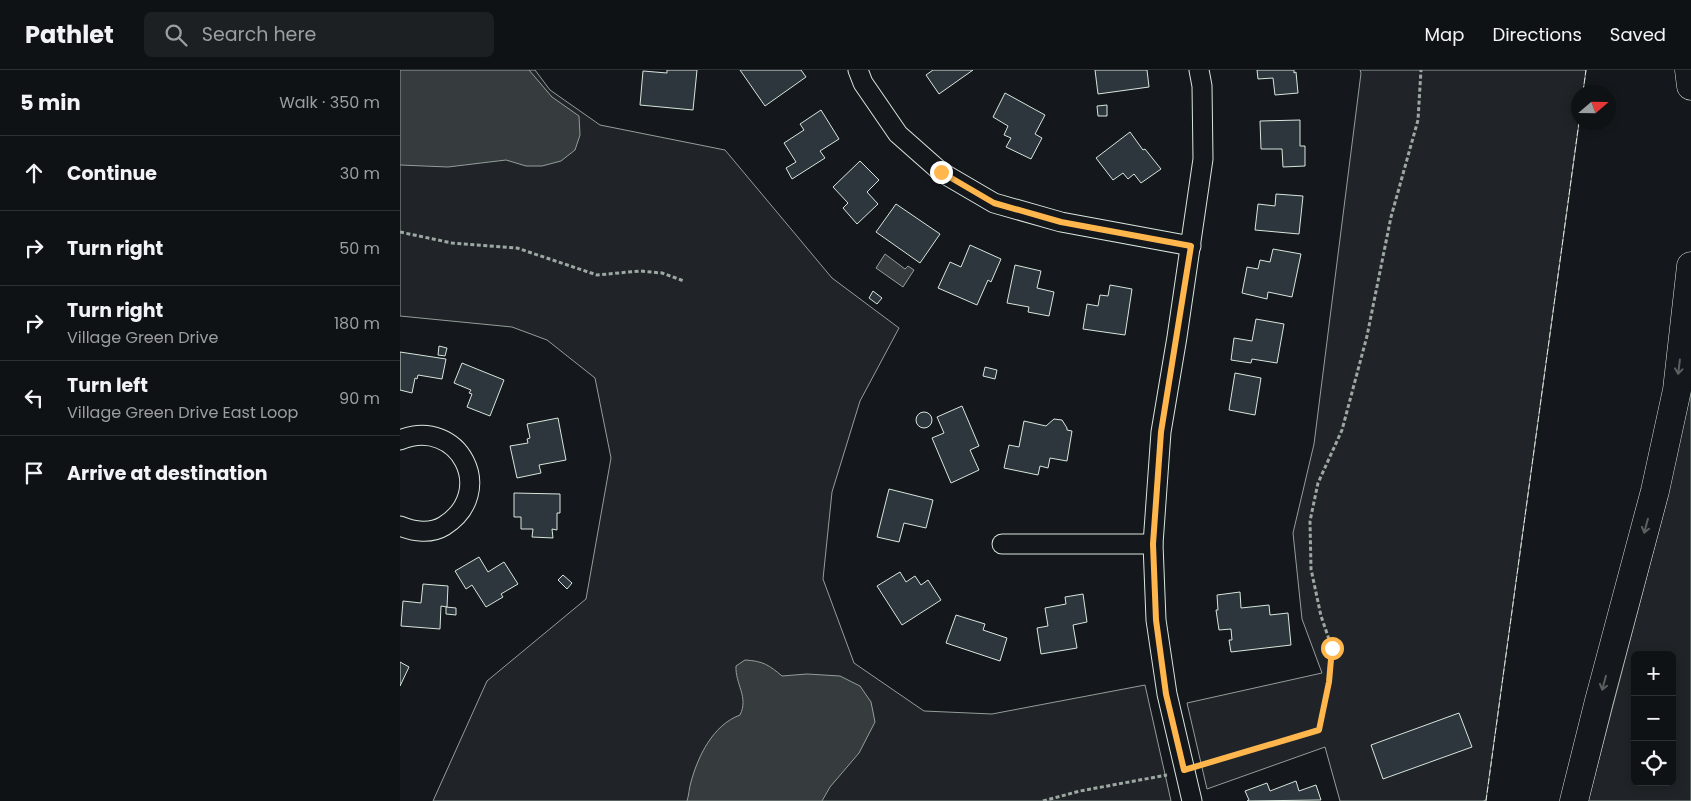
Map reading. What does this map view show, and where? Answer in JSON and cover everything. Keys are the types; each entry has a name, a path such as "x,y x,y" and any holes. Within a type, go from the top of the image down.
{"highway":[{"path":"1689,70 1691,86"},
{"path":"1574,801 1655,491 1677,390 1691,266"}],"street":[{"path":"858,70 863,83 898,134 941,172 994,203 1061,222 1191,246"},
{"path":"1192,801 1166,694 1156,620 1153,544 1161,432 1203,159 1202,86 1199,70"},
{"path":"400,440 410,436 426,434 442,439 455,448 465,461 470,476 470,492 464,507 454,520 440,528 425,532 409,530 400,526"},
{"path":"1002,544 1153,544"}],"path":[{"path":"1043,801 1080,791 1165,776 1319,730 1329,682 1332,648 1321,616 1311,569 1310,521 1318,483 1342,430 1367,336 1391,217 1418,120 1421,70"},
{"path":"400,232 452,243 517,248 597,275 640,271 662,273 684,281"}],"shaded area":[{"path":"400,70 535,70 550,90 600,125 725,150 832,278 899,328 860,401 832,492 823,579 854,663 924,711 992,714 1145,685 1171,801 433,801 487,681 586,599 611,458 595,378 547,340 512,327 400,316"},
{"path":"400,70 529,70 552,97 579,116 580,135 575,150 561,161 542,166 526,166 506,160 448,167 400,165"},
{"path":"1360,70 1586,70 1584,85 1571,85 1571,130 1578,130 1486,800 1483,801 1340,801 1325,747 1207,789 1187,703 1322,673 1302,619 1293,533 1314,444"},
{"path":"885,254 905,269 908,266 914,270 903,287 876,268"},
{"path":"1691,375 1691,801 1588,801 1666,503"},
{"path":"745,660 765,664 782,676 807,674 840,676 860,686 871,702 875,722 859,753 830,787 822,801 687,801 694,772 708,742 722,726 740,715 743,702 736,666"}],"building":[{"path":"667,70 697,70 693,110 640,105 643,71 667,73"},
{"path":"740,70 801,70 806,77 765,106"},
{"path":"933,70 973,70 939,94 926,75"},
{"path":"1095,70 1147,70 1149,87 1098,94"},
{"path":"1257,70 1294,70 1294,73 1296,72 1298,93 1275,95 1273,78 1258,79"},
{"path":"1005,93 1045,115 1035,134 1042,138 1031,159 1006,147 1011,138 1004,135 1008,126 993,117"},
{"path":"1107,105 1107,116 1098,116 1097,106"},
{"path":"821,110 839,139 820,151 825,158 792,179 786,168 796,162 784,143 804,130 800,124"},
{"path":"1300,120 1300,146 1305,146 1305,166 1283,167 1282,149 1261,149 1260,121"},
{"path":"1130,132 1143,150 1145,149 1161,169 1141,183 1134,174 1128,179 1123,173 1113,180 1096,158"},
{"path":"860,161 879,180 867,192 878,204 857,224 843,208 848,203 833,187"},
{"path":"1276,194 1303,196 1299,234 1255,230 1258,204 1275,206"},
{"path":"896,204 940,234 920,263 876,232"},
{"path":"970,245 1001,259 991,282 988,280 977,305 938,288 950,262 961,267"},
{"path":"1273,249 1301,254 1292,297 1268,292 1267,299 1242,293 1247,267 1258,269 1260,260 1270,262"},
{"path":"1015,265 1041,271 1037,288 1054,292 1049,316 1028,312 1029,307 1007,303"},
{"path":"1110,285 1132,289 1125,335 1083,329 1087,304 1098,306 1100,295 1108,296"},
{"path":"873,291 882,298 877,304 869,298"},
{"path":"1256,319 1284,324 1277,363 1252,359 1251,363 1231,360 1234,338 1252,341"},
{"path":"439,346 447,348 445,356 438,355"},
{"path":"400,352 446,359 442,379 418,375 417,379 415,378 412,393 400,390"},
{"path":"462,363 504,380 490,416 467,407 472,394 469,393 471,390 454,383"},
{"path":"985,367 997,370 995,379 983,376"},
{"path":"1235,373 1261,378 1255,415 1229,410"},
{"path":"962,406 979,446 970,450 979,470 951,483 932,438 944,433 937,417"},
{"path":"924,412 932,420 924,428 916,420"},
{"path":"558,418 566,460 539,465 541,473 517,478 510,446 528,443 527,439 530,438 527,424"},
{"path":"1054,419 1062,420 1067,430 1072,431 1067,461 1050,458 1048,468 1040,466 1038,475 1004,468 1009,445 1019,447 1024,421 1046,426"},
{"path":"889,489 933,500 926,528 904,523 899,542 877,537"},
{"path":"514,493 560,494 560,513 557,513 557,530 552,529 553,538 532,537 533,529 521,529 521,517 514,517"},
{"path":"479,557 488,572 504,562 518,584 501,594 503,597 486,607 472,585 466,589 455,571"},
{"path":"900,572 906,582 915,576 921,585 928,580 941,600 902,625 877,586"},
{"path":"563,575 572,583 567,589 558,580"},
{"path":"423,584 448,586 447,607 441,606 440,629 401,626 403,601 421,603"},
{"path":"1240,592 1241,608 1269,605 1270,615 1288,613 1291,645 1231,652 1229,640 1232,640 1231,629 1219,630 1216,610 1218,610 1217,595"},
{"path":"1083,594 1087,622 1073,625 1077,648 1041,654 1037,628 1048,626 1045,608 1066,604 1065,597"},
{"path":"446,607 456,608 456,615 446,614"},
{"path":"956,615 985,624 983,630 1007,638 1000,661 946,643"},
{"path":"400,662 409,667 400,686"},
{"path":"1459,713 1472,747 1383,779 1371,745"},
{"path":"1296,781 1299,791 1316,785 1321,800 1247,801 1249,800 1245,791 1267,783 1270,791"}],"fence":[{"path":"1584,85 1586,70"},
{"path":"1486,801 1578,130"}],"route":[{"path":"941,172 994,203 1061,222 1191,246 1161,432 1153,544 1156,620 1166,694 1184,770 1319,730 1329,682 1332,648"}]}
